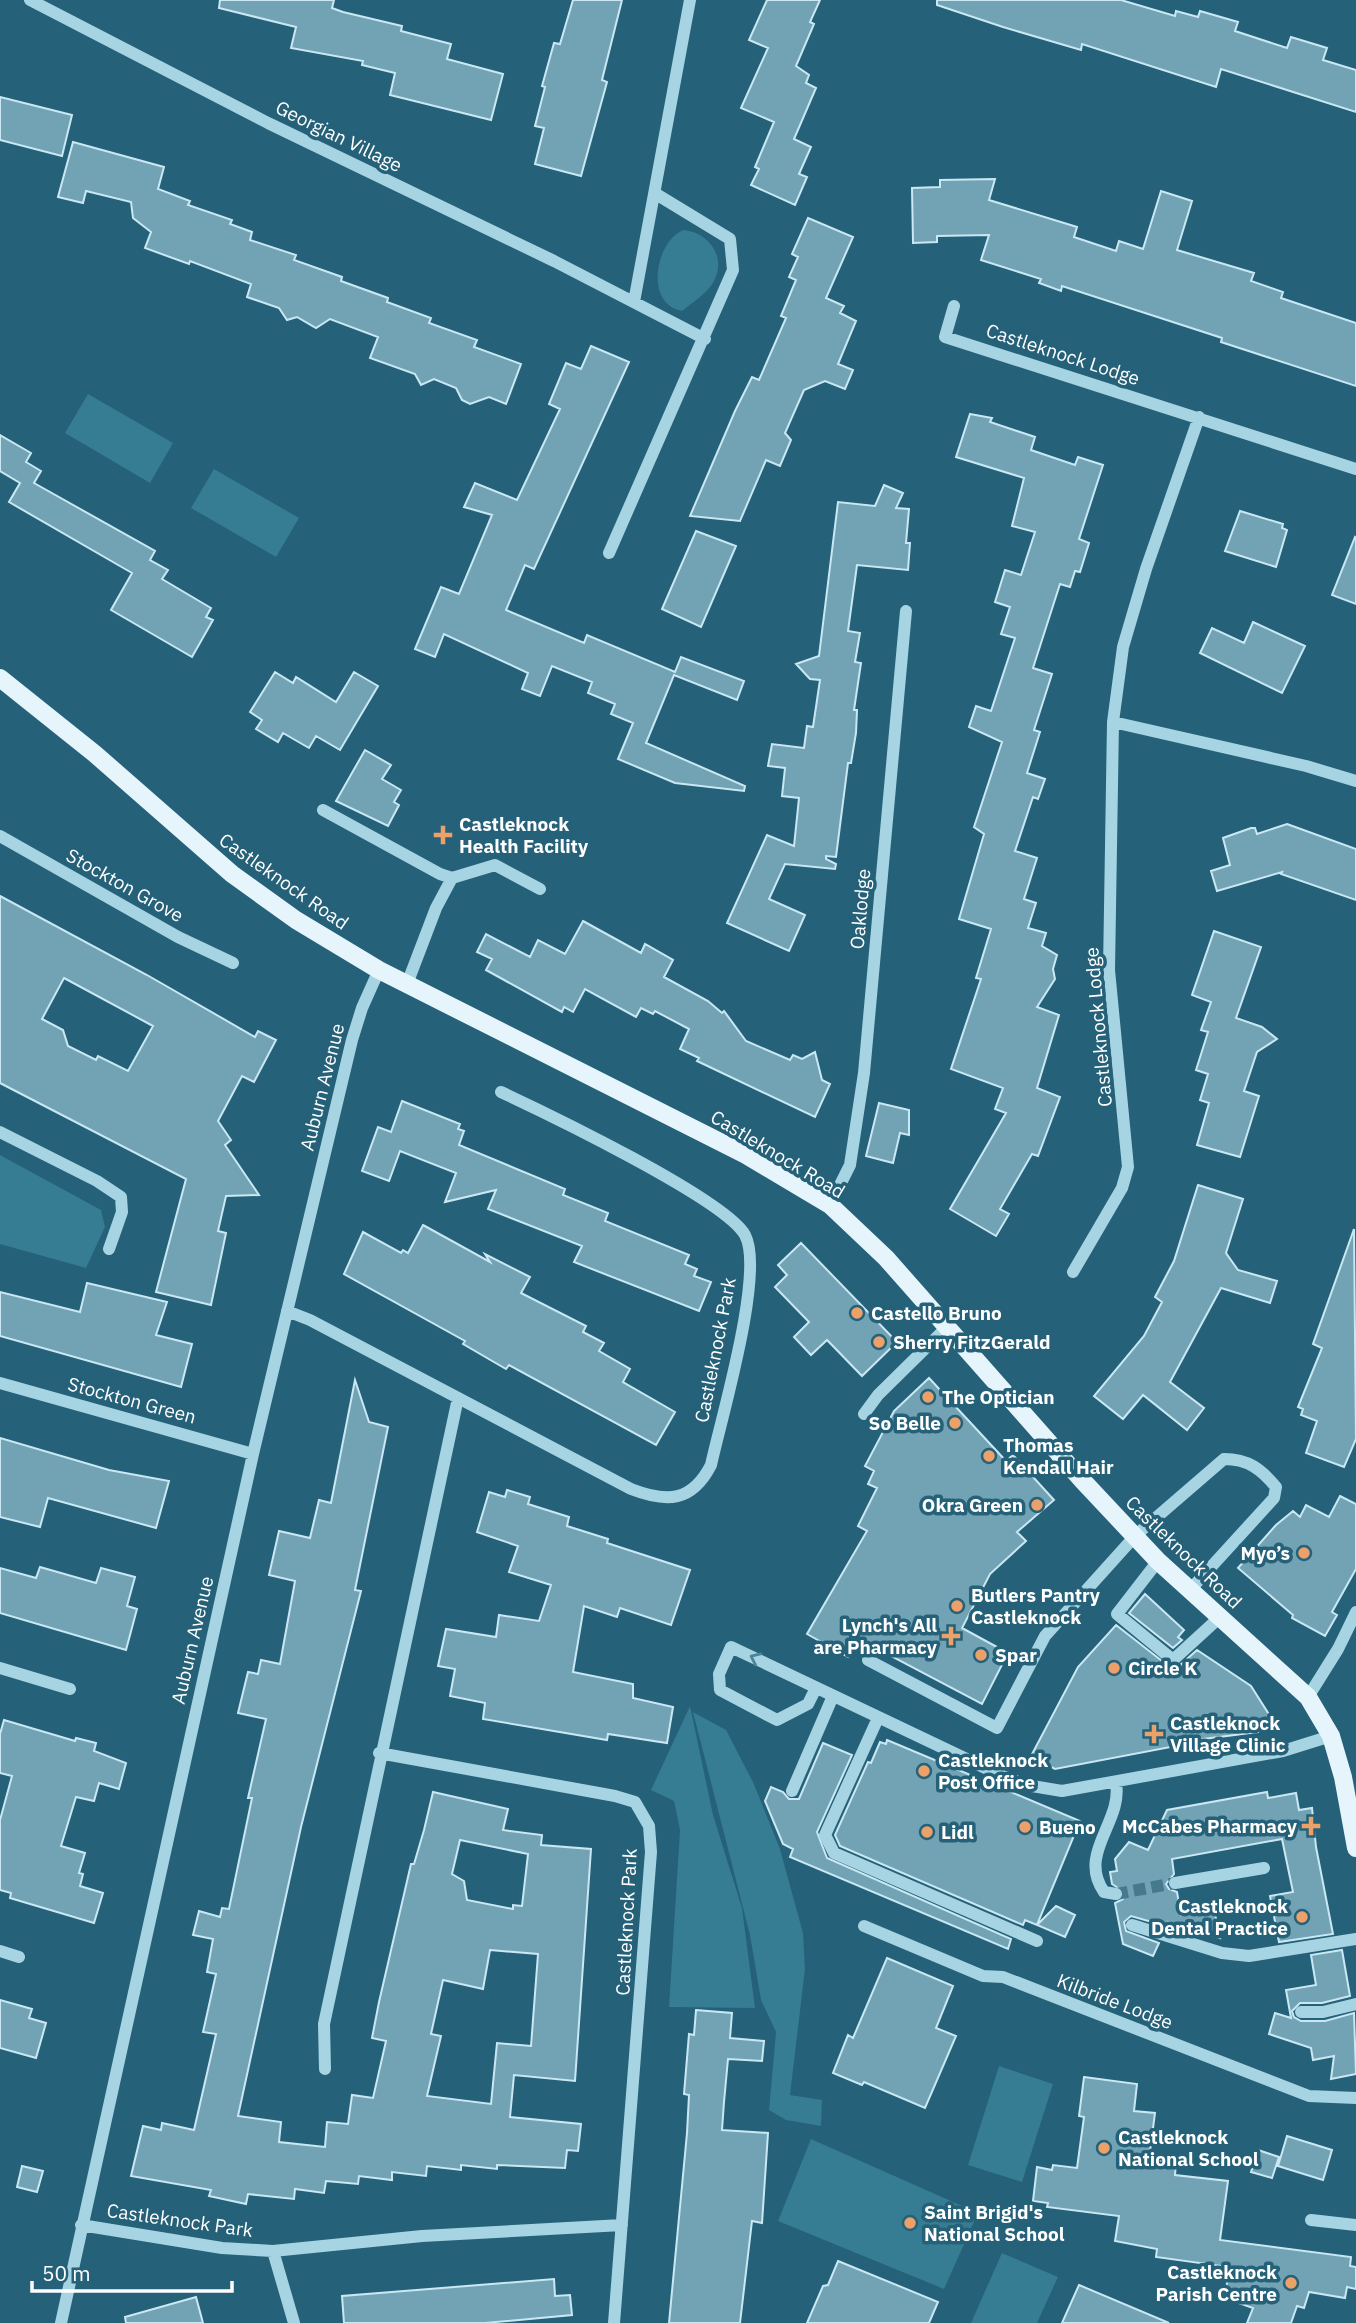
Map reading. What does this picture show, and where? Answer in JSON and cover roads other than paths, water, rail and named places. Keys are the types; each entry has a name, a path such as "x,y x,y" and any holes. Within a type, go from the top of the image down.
{"main road":[{"name":"Castleknock Road","path":"0,678 94,754 232,874 296,920 379,970 746,1155 830,1205 886,1258 1082,1480 1158,1560 1308,1697 1331,1736 1343,1777 1356,1849"}],"street":[{"name":"Georgian Village","path":"30,0 268,123 634,302 705,340"},
{"path":"634,302 690,0"},
{"path":"609,553 705,340 733,270 730,239 656,194"},
{"name":"Castleknock Lodge","path":"954,306 945,337 1356,469"},
{"name":"Castleknock Lodge","path":"1073,1272 1122,1188 1128,1167 1109,970 1113,722 1123,647 1146,569 1199,417"},
{"name":"Oaklodge","path":"830,1205 850,1165 858,1120 906,611"},
{"path":"1113,722 1306,766 1356,781"},
{"path":"323,810 452,877 495,865 540,889"},
{"name":"Stockton Grove","path":"0,836 178,937 233,963"},
{"path":"407,984 452,877"},
{"name":"Auburn Avenue","path":"61,2323 253,1454 352,1040 362,1008 379,970"},
{"name":"Castleknock Park","path":"287,1311 631,1489 651,1497 673,1499 694,1488 704,1479 711,1465 750,1282 751,1263 745,1235 716,1208 602,1143 501,1092"},
{"path":"0,1132 97,1181 121,1197 122,1212 109,1249"},
{"path":"864,1414 878,1395 948,1326"},
{"name":"Stockton Green","path":"0,1383 253,1454"},
{"path":"325,2069 324,2024 379,1754 458,1398"},
{"path":"868,1660 997,1728 1045,1636 1136,1535 1224,1459 1242,1459 1264,1471 1276,1487 1274,1498 1190,1590"},
{"path":"1158,1560 1117,1614 1173,1660 1220,1617"},
{"path":"1308,1697 1338,1649 1356,1612"},
{"path":"816,1688 808,1704 777,1720 720,1690 719,1674 732,1647 878,1718 1026,1785 1062,1791 1283,1752 1331,1736"},
{"path":"0,1668 70,1689"},
{"path":"792,1791 833,1696"},
{"path":"878,1718 825,1835 834,1853 1038,1941"},
{"name":"Castleknock Park","path":"379,1754 635,1801 649,1826 650,1866 614,2323"},
{"path":"1116,1783 1119,1799 1094,1857 1094,1870 1104,1892 1116,1894"},
{"path":"1175,1883 1264,1867"},
{"path":"1132,1924 1222,1953 1249,1956 1356,1939"},
{"name":"Kilbride Lodge","path":"864,1926 983,1976 1003,1977 1309,2096 1356,2098"},
{"path":"0,1951 19,1957"},
{"path":"1301,2012 1323,2012 1356,2004"},
{"path":"1311,2220 1356,2225"},
{"name":"Castleknock Park","path":"81,2225 222,2248 273,2251 422,2236 622,2225"},
{"name":"Castleknock Park","path":"273,2251 294,2323"}],"tunnel":[{"path":"1116,1894 1175,1883"}],"place":[{"name":"Castleknock Health Facility","path":"443,835"},
{"name":"Castello Bruno","path":"857,1313"},
{"name":"Sherry FitzGerald","path":"879,1342"},
{"name":"The Optician","path":"928,1397"},
{"name":"So Belle","path":"955,1423"},
{"name":"Thomas Kendall Hair","path":"989,1456"},
{"name":"Okra Green","path":"1037,1505"},
{"name":"Myo’s","path":"1304,1553"},
{"name":"Butlers Pantry Castleknock","path":"957,1606"},
{"name":"Lynch's All are Pharmacy","path":"951,1636"},
{"name":"Spar","path":"981,1655"},
{"name":"Circle K","path":"1114,1668"},
{"name":"Castleknock Village Clinic","path":"1154,1734"},
{"name":"Castleknock Post Office","path":"924,1771"},
{"name":"McCabes Pharmacy","path":"1311,1826"},
{"name":"Bueno","path":"1025,1827"},
{"name":"Lidl","path":"927,1832"},
{"name":"Castleknock Dental Practice","path":"1302,1917"},
{"name":"Castleknock National School","path":"1104,2148"},
{"name":"Saint Brigid's National School","path":"910,2223"},
{"name":"Castleknock Parish Centre","path":"1291,2283"}]}
